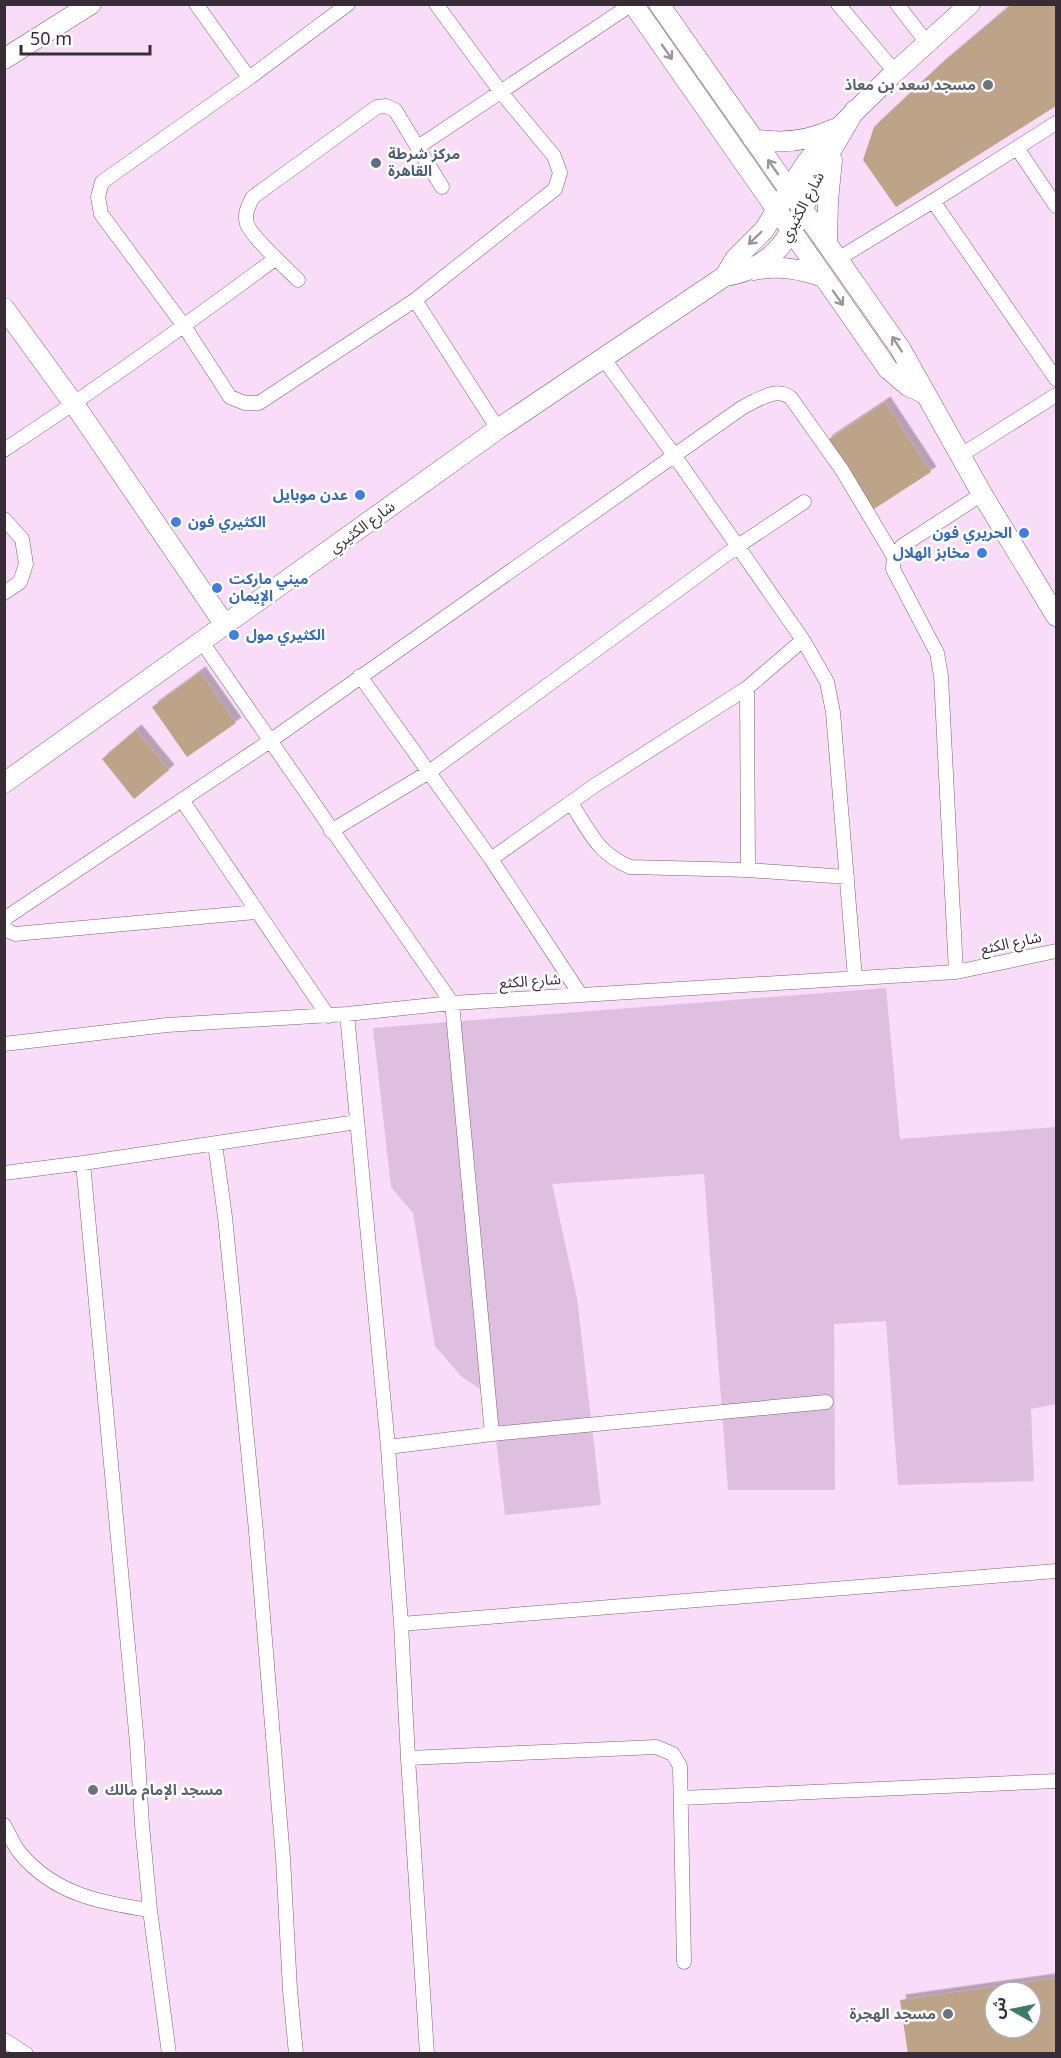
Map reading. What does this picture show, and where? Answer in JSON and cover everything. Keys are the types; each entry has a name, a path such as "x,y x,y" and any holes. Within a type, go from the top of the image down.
{"main road":[{"path":"4,59 91,4"},
{"path":"632,4 888,369 908,386 926,394"},
{"path":"659,4 900,348 982,494 1056,616"},
{"name":"شارع الكثيري","path":"724,276 735,259 764,230 806,163 855,110 927,43 960,8"},
{"name":"شارع الكثيري","path":"4,783 498,429 724,276 749,271 772,256 792,232 855,110"},
{"path":"753,139 776,142 799,141 839,127"},
{"path":"833,252 828,201 834,147"},
{"path":"749,271 777,267 792,268 823,277"},
{"path":"4,308 74,404 225,625"}],"street":[{"path":"196,4 249,78"},
{"path":"348,4 249,78 102,182 98,197 101,214 184,326 230,397 245,403 259,403 415,300 555,189 560,173 554,156 500,91 436,4"},
{"path":"417,147 632,4"},
{"path":"838,4 895,72"},
{"path":"897,4 927,43"},
{"path":"298,280 275,259 247,225 246,209 253,197 377,106 386,106 395,110 442,187"},
{"path":"833,252 933,201 1056,123"},
{"path":"1017,148 1056,206"},
{"path":"933,201 1056,379"},
{"path":"4,450 74,404 275,259"},
{"path":"415,300 498,429"},
{"path":"603,358 803,640 827,682 833,712 855,978"},
{"path":"4,922 7,917 270,741 743,407 776,392 784,393 791,398 842,470 894,557"},
{"path":"961,455 1056,395"},
{"path":"956,972 942,676 937,653 893,569 894,557 902,546 982,494"},
{"path":"331,831 429,772 738,546 804,502"},
{"path":"4,519 22,539 26,564 20,582 4,593"},
{"path":"491,859 594,786 747,688 803,640"},
{"path":"202,642 452,1003 492,1434"},
{"path":"360,676 491,859 580,994"},
{"path":"747,688 748,870"},
{"path":"182,800 328,1016"},
{"path":"572,803 603,851 614,860 630,867 748,870 847,877"},
{"path":"4,929 15,934 257,912"},
{"name":"شارع الكثع","path":"4,1044 167,1025 328,1016 452,1003 956,972 1056,951"},
{"path":"347,1014 388,1447 427,2054"},
{"path":"4,1173 357,1122"},
{"path":"215,1144 225,1217 256,1540 283,1858 296,2054"},
{"path":"83,1163 137,1743 150,1910 169,2054"},
{"path":"388,1447 492,1434 826,1402"},
{"path":"401,1624 1056,1571"},
{"path":"408,1758 656,1747 673,1754 680,1766 684,1962"},
{"path":"681,1798 1056,1781"},
{"path":"4,1825 20,1853 53,1882 82,1897 150,1910"},
{"path":"4,2040 26,2054"}],"shaded area":[{"path":"886,988 900,1139 1056,1127 1056,1404 1031,1409 1034,1481 898,1485 886,1321 834,1324 835,1490 728,1490 704,1174 552,1184 577,1298 601,1505 505,1515 491,1397 461,1376 435,1346 413,1213 391,1187 373,1028"}],"building":[{"name":"مسجد سعد بن معاذ","path":"1012,4 1056,4 1056,106 896,207 863,160 874,127 941,64"},
{"path":"885,402 931,472 871,511 826,441"},
{"path":"200,672 236,723 187,757 152,707"},
{"path":"136,730 169,770 134,799 102,759"},
{"name":"مسجد الهجرة","path":"1056,1978 1056,2054 908,2054 900,2000 983,1988 983,2040 1043,2040 1042,1980"}],"place":[{"name":"مسجد سعد بن معاذ","path":"988,85"},
{"name":"مركز شرطة القاهرة","path":"376,163"},
{"name":"عدن موبايل","path":"360,495"},
{"name":"الكثيري فون","path":"176,522"},
{"name":"الحريري فون","path":"1024,533"},
{"name":"مخابز الهلال","path":"982,553"},
{"name":"ميني ماركت الإيمان","path":"217,588"},
{"name":"الكثيري مول","path":"234,635"},
{"name":"مسجد الإمام مالك","path":"93,1790"},
{"name":"مسجد الهجرة","path":"948,2014"}]}
